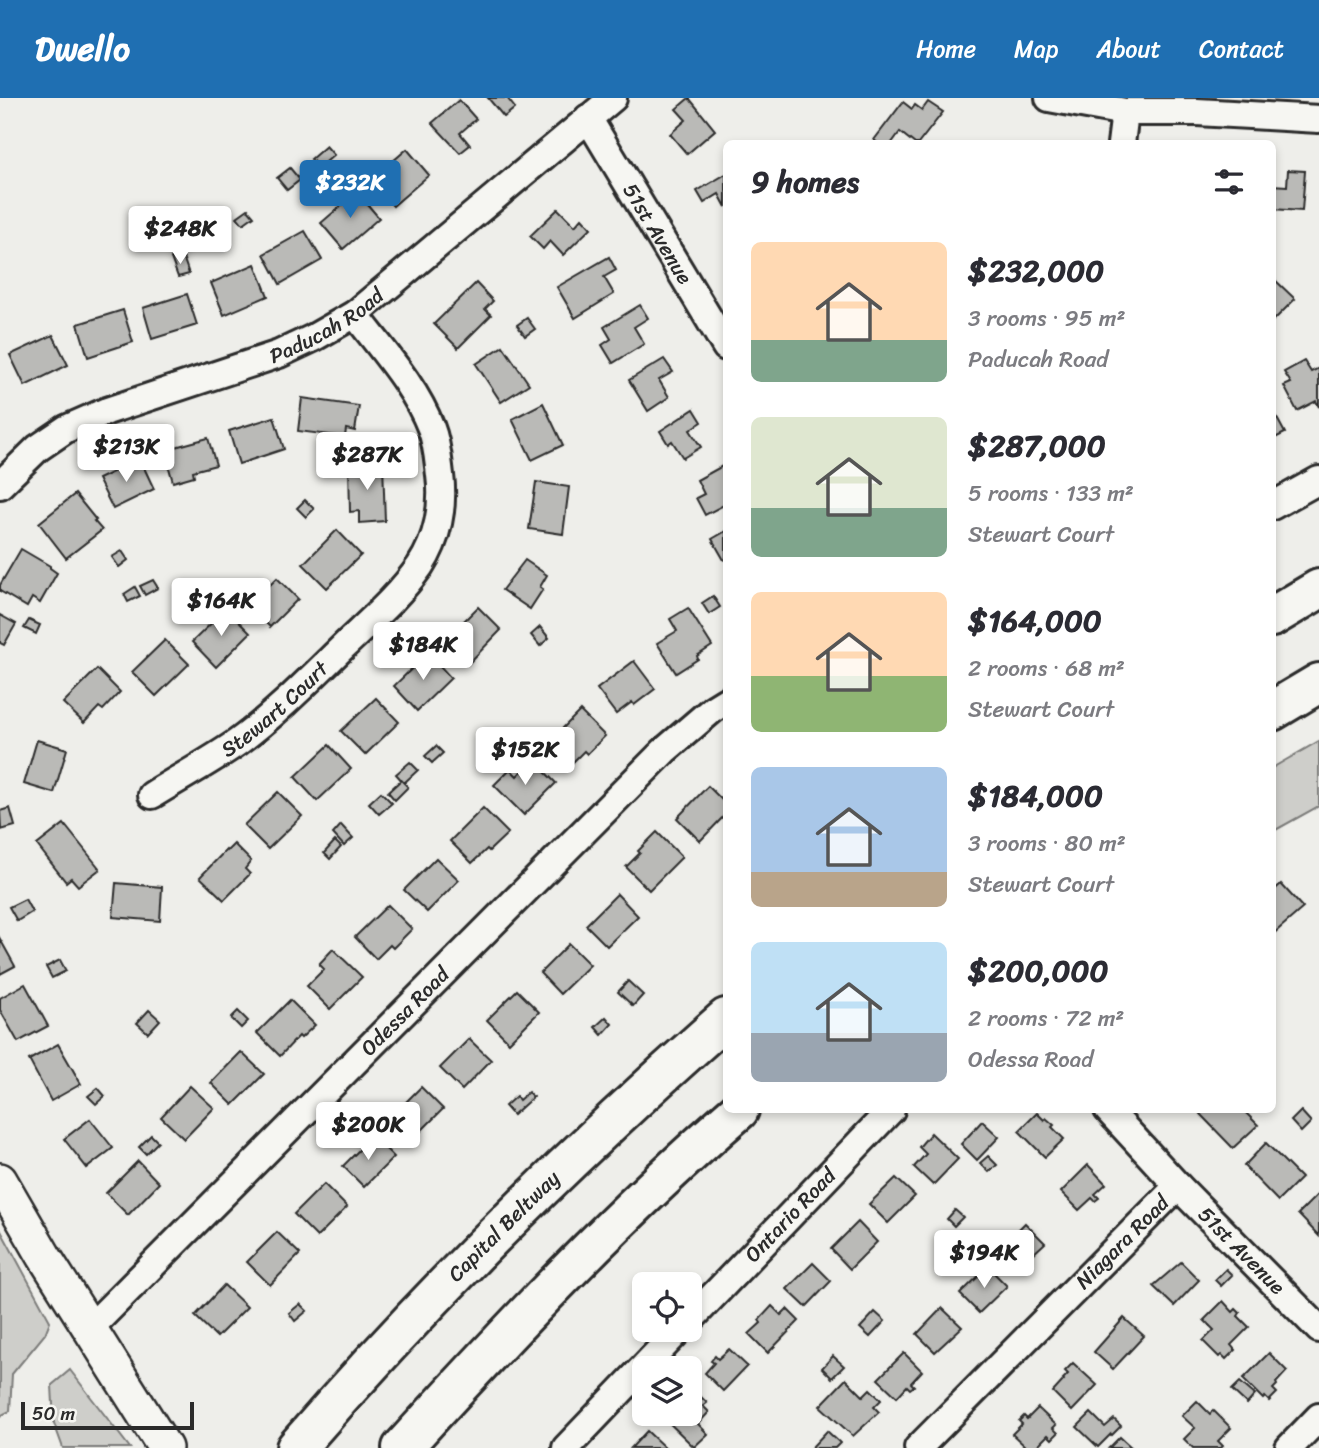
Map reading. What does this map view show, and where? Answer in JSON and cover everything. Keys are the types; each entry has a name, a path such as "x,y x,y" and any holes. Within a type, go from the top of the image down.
{"highway":[{"path":"1276,615 1319,589"},
{"path":"1276,709 1319,683"},
{"name":"Capital Beltway","path":"296,1448 419,1311 526,1203 723,1020"},
{"path":"402,1448 579,1260 691,1151 735,1113"}],"street":[{"name":"Paducah Road","path":"0,485 38,447 66,429 107,411 279,354 355,314 613,98"},
{"path":"1049,98 1125,112 1198,105 1319,119"},
{"path":"1122,140 1125,112"},
{"name":"51st Avenue","path":"588,118 723,342"},
{"name":"Stewart Court","path":"152,795 238,741 277,709 388,604 407,584 428,552 442,509 437,449 431,429 400,373 355,314"},
{"path":"1276,504 1319,480"},
{"name":"Odessa Road","path":"89,1329 664,751 723,703"},
{"name":"Ontario Road","path":"702,1307 888,1113"},
{"name":"51st Avenue","path":"1111,1113 1178,1186 1319,1329"},
{"path":"0,1180 44,1256 164,1448"},
{"name":"Niagara Road","path":"918,1448 1178,1186"},
{"path":"566,1448 668,1342"},
{"path":"1289,1448 1319,1417"}],"shaded area":[{"path":"1319,741 1319,806 1276,830 1276,766"},
{"path":"0,1229 50,1321 45,1334 12,1374 10,1411 0,1416"},
{"path":"70,1370 130,1448 63,1448 54,1423 52,1385"}],"building":[{"path":"488,98 507,98 515,108 504,117"},
{"path":"689,98 715,130 687,154 670,134 686,120 676,109"},
{"path":"459,100 476,119 460,133 470,145 460,153 432,123"},
{"path":"903,102 912,109 915,105 922,110 928,102 943,112 921,140 910,140 900,132 894,140 874,140"},
{"path":"326,146 334,155 319,168 311,159"},
{"path":"407,149 429,175 393,206 371,180"},
{"path":"290,168 300,180 287,190 277,178"},
{"path":"1288,170 1305,171 1302,211 1276,209 1276,185 1287,186"},
{"path":"723,176 723,201 719,194 704,203 697,191"},
{"path":"357,192 379,218 343,249 321,223"},
{"path":"248,209 254,216 243,224 237,217"},
{"path":"558,209 575,226 582,218 591,228 563,255 550,241 543,249 530,236"},
{"path":"305,231 322,260 280,284 264,254"},
{"path":"182,254 189,274 178,277 171,258"},
{"path":"609,257 616,270 604,277 614,294 575,318 557,287"},
{"path":"255,264 268,296 224,315 211,283"},
{"path":"1276,281 1295,299 1276,318"},
{"path":"476,283 493,301 485,309 491,315 458,348 434,324"},
{"path":"187,294 197,325 152,339 143,308"},
{"path":"640,305 648,318 634,327 644,344 613,363 602,345 611,339 604,327"},
{"path":"123,310 133,342 88,357 78,324"},
{"path":"527,318 535,329 525,336 517,325"},
{"path":"53,335 68,365 25,386 10,355"},
{"path":"503,346 529,384 501,402 476,364"},
{"path":"664,359 673,372 659,380 669,397 648,411 629,380"},
{"path":"1304,361 1311,372 1319,368 1319,407 1316,401 1297,411 1284,386 1291,383 1284,372"},
{"path":"302,398 359,406 355,431 346,429 345,437 298,431"},
{"path":"543,403 563,445 532,460 512,419"},
{"path":"694,409 702,422 690,430 701,447 683,458 672,441 668,444 660,431"},
{"path":"1276,416 1285,433 1276,438"},
{"path":"274,417 284,449 239,464 229,431"},
{"path":"208,438 216,465 193,471 194,476 173,482 164,450"},
{"path":"140,459 154,489 113,509 98,479"},
{"path":"383,464 385,521 359,523 359,511 350,512 349,466"},
{"path":"723,466 723,506 705,515 696,498 704,494 697,480"},
{"path":"536,482 569,487 563,534 529,529"},
{"path":"75,494 102,530 66,558 39,523"},
{"path":"305,500 314,509 306,517 297,508"},
{"path":"337,530 361,555 327,588 303,564"},
{"path":"723,533 723,558 712,539"},
{"path":"21,549 57,573 40,603 32,598 27,607 0,591 0,585"},
{"path":"122,551 128,560 119,567 112,557"},
{"path":"525,560 547,575 540,587 543,589 530,609 502,590"},
{"path":"277,578 298,599 270,627 249,606"},
{"path":"153,580 158,588 145,595 140,586"},
{"path":"135,587 140,596 128,602 124,594"},
{"path":"713,596 720,607 709,614 702,603"},
{"path":"478,607 501,630 468,664 444,641"},
{"path":"688,608 712,646 676,673 657,643 677,631 670,619"},
{"path":"226,609 250,633 216,667 192,642"},
{"path":"0,615 16,624 4,645 0,643"},
{"path":"29,620 40,625 36,634 24,628"},
{"path":"540,627 549,638 540,646 531,635"},
{"path":"165,640 189,664 156,696 132,672"},
{"path":"428,653 451,678 417,711 394,686"},
{"path":"634,661 655,689 634,705 632,702 616,714 597,689"},
{"path":"97,669 120,692 103,710 99,707 84,723 63,703"},
{"path":"376,698 399,722 365,755 341,731"},
{"path":"580,711 605,736 587,754 584,751 569,766 547,744"},
{"path":"37,740 67,749 54,793 24,784"},
{"path":"329,745 351,769 317,801 295,777"},
{"path":"436,746 443,753 432,763 425,756"},
{"path":"533,760 556,783 524,815 494,785 510,769 517,776"},
{"path":"410,762 418,770 404,783 396,774"},
{"path":"401,780 408,787 395,800 388,792"},
{"path":"708,786 723,801 723,817 700,841 677,818"},
{"path":"278,792 302,816 268,849 244,825"},
{"path":"381,792 392,803 379,814 369,803"},
{"path":"10,808 15,826 1,830 0,811"},
{"path":"483,808 508,833 472,863 450,841"},
{"path":"64,824 100,869 78,886 71,878 66,882 37,845"},
{"path":"341,825 353,838 344,846 333,834"},
{"path":"657,832 682,857 649,890 626,867"},
{"path":"335,841 341,847 330,859 324,853"},
{"path":"234,844 251,861 245,869 250,874 224,900 200,877"},
{"path":"436,858 459,880 427,912 404,890"},
{"path":"116,883 162,887 160,921 113,917"},
{"path":"1281,884 1303,908 1276,932 1276,888"},
{"path":"617,894 638,916 607,946 586,925"},
{"path":"25,899 32,912 17,921 9,907"},
{"path":"388,905 412,929 393,948 390,945 376,959 355,937"},
{"path":"0,939 15,966 0,974"},
{"path":"569,944 590,965 560,994 540,973"},
{"path":"333,949 362,977 330,1009 307,986 324,969 319,964"},
{"path":"60,960 66,971 52,978 46,967"},
{"path":"628,981 643,995 633,1006 618,992"},
{"path":"25,984 48,1026 18,1042 0,1010 0,998"},
{"path":"517,990 539,1012 509,1042 487,1020"},
{"path":"290,1000 315,1025 301,1038 299,1036 280,1056 257,1033"},
{"path":"149,1010 160,1020 148,1033 137,1023"},
{"path":"238,1011 248,1021 241,1028 231,1018"},
{"path":"606,1017 612,1024 602,1035 595,1027"},
{"path":"469,1039 491,1060 462,1090 440,1068"},
{"path":"58,1044 81,1084 51,1101 29,1060"},
{"path":"241,1052 264,1074 233,1105 211,1083"},
{"path":"190,1086 214,1108 184,1139 161,1117"},
{"path":"421,1087 443,1109 413,1139 391,1117"},
{"path":"98,1088 105,1096 96,1104 88,1096"},
{"path":"528,1092 533,1097 513,1115 505,1106 516,1096 519,1100"},
{"path":"1301,1111 1311,1122 1301,1132 1291,1121"},
{"path":"1037,1113 1054,1125 1052,1127 1064,1139 1045,1157 1019,1131"},
{"path":"1246,1113 1258,1125 1233,1148 1200,1114"},
{"path":"90,1119 113,1148 87,1168 64,1139"},
{"path":"982,1121 999,1137 977,1160 961,1144"},
{"path":"931,1133 958,1159 933,1185 914,1167 926,1154 919,1147"},
{"path":"151,1135 158,1142 146,1154 139,1147"},
{"path":"373,1136 394,1157 364,1187 343,1166"},
{"path":"1266,1143 1301,1178 1278,1201 1244,1166"},
{"path":"988,1156 997,1165 989,1172 980,1163"},
{"path":"138,1161 159,1183 128,1215 106,1193"},
{"path":"1088,1165 1106,1184 1095,1194 1099,1198 1095,1201 1092,1198 1079,1210 1061,1192"},
{"path":"896,1178 915,1196 888,1223 869,1204"},
{"path":"324,1184 347,1207 317,1237 294,1214"},
{"path":"1319,1193 1319,1236 1298,1214"},
{"path":"955,1210 963,1217 954,1226 947,1219"},
{"path":"858,1222 877,1242 850,1269 831,1249"},
{"path":"1025,1223 1045,1243 1018,1268 999,1249"},
{"path":"277,1232 300,1254 270,1285 247,1262"},
{"path":"1181,1262 1199,1280 1174,1306 1153,1286"},
{"path":"813,1263 831,1281 806,1307 787,1289"},
{"path":"988,1267 1007,1286 979,1313 960,1294"},
{"path":"1226,1269 1232,1275 1221,1286 1215,1280"},
{"path":"224,1285 247,1307 217,1337 195,1316"},
{"path":"1223,1301 1233,1312 1236,1309 1240,1313 1238,1316 1249,1327 1231,1345 1235,1350 1226,1359 1222,1355 1219,1357 1203,1341 1214,1330 1204,1320"},
{"path":"300,1304 307,1311 295,1321 289,1313"},
{"path":"772,1306 781,1315 787,1309 799,1321 768,1353 749,1334 761,1323 759,1320"},
{"path":"942,1308 962,1327 935,1352 917,1334"},
{"path":"875,1312 885,1321 870,1337 860,1328"},
{"path":"1124,1318 1144,1336 1113,1369 1094,1352"},
{"path":"729,1349 747,1366 723,1391 705,1373 714,1363 711,1361 715,1356 718,1359"},
{"path":"904,1353 922,1371 911,1383 914,1386 910,1389 907,1386 897,1397 878,1379"},
{"path":"1269,1353 1287,1371 1276,1383 1273,1389 1277,1393 1269,1401 1265,1397 1263,1399 1243,1379"},
{"path":"833,1356 844,1366 832,1378 822,1368"},
{"path":"1073,1363 1097,1385 1072,1411 1053,1392 1064,1380 1068,1374 1065,1371"},
{"path":"846,1379 863,1396 870,1389 881,1400 874,1407 879,1412 853,1436 820,1406"},
{"path":"1240,1382 1255,1395 1247,1404 1232,1390"},
{"path":"702,1398 707,1403 703,1406 709,1412 702,1420"},
{"path":"1197,1401 1210,1414 1213,1410 1231,1428 1218,1441 1223,1446 1221,1448 1193,1448 1184,1439 1195,1428 1182,1416"},
{"path":"1038,1408 1056,1425 1053,1428 1058,1433 1052,1439 1048,1435 1035,1448 1027,1448 1012,1434 1022,1424 1019,1421 1024,1416 1027,1419"},
{"path":"1091,1413 1105,1427 1114,1419 1121,1426 1098,1447 1077,1427"},
{"path":"672,1426 700,1426 708,1434 694,1447"},
{"path":"647,1431 665,1448 631,1448"},
{"path":"827,1431 840,1443 835,1448 811,1448"},
{"path":"1120,1437 1132,1448 1109,1448"}]}
